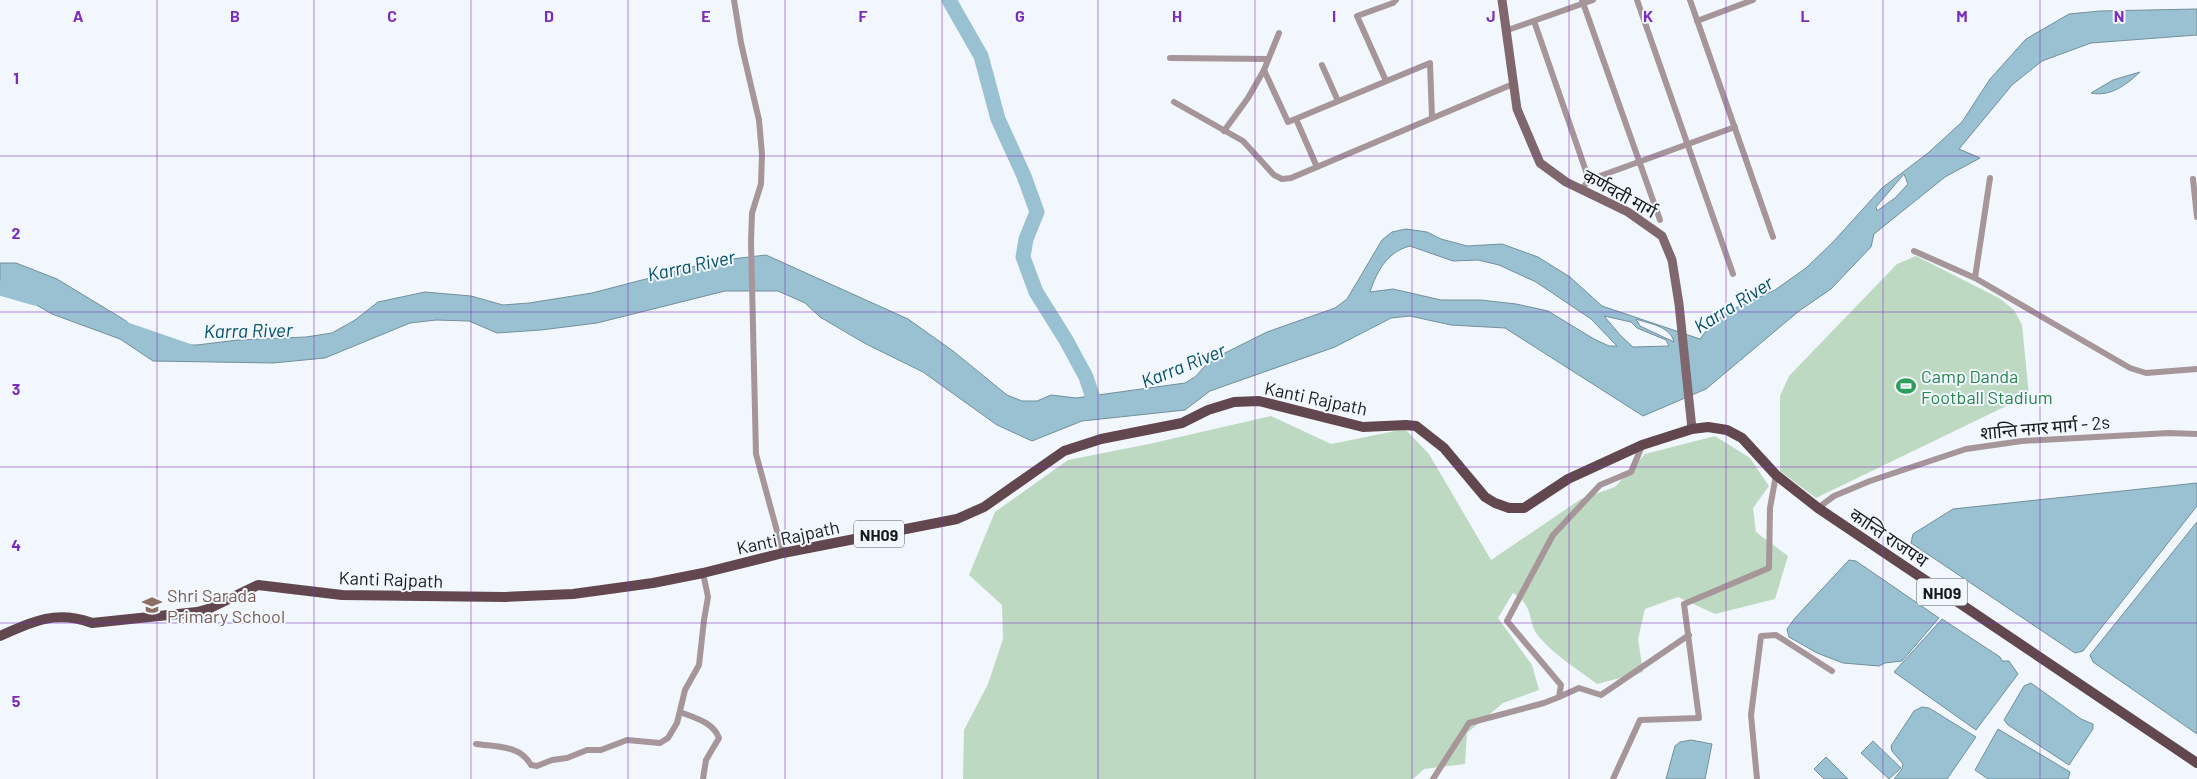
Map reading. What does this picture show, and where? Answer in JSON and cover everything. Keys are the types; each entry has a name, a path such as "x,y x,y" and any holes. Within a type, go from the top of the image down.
{"main road":[{"name":"कर्णवती मार्ग","path":"1502,0 1517,109 1540,163 1566,182 1628,212 1662,236 1672,260 1679,304 1692,429"},
{"name":"Kanti Rajpath","path":"0,636 30,622 58,616 75,617 92,623 197,612 208,609 258,585 342,595 505,597 573,594 653,583 783,553 958,519 984,507 1064,451 1102,439 1182,423 1208,410 1234,402 1259,402 1363,427 1416,426 1444,448 1486,497 1494,503 1509,508 1524,508 1568,479 1642,445 1692,429"},
{"name":"कान्ति राजपथ","path":"1692,429 1708,427 1727,430 1742,438 1776,475 1818,508 2197,763"}],"street":[{"path":"734,0 741,44 759,120 762,154 761,184 752,212 750,242 756,454 783,553"},
{"path":"1386,81 1356,16 1394,3 1396,0"},
{"path":"1505,31 1582,2 1593,0"},
{"path":"1637,0 1733,274"},
{"path":"1690,0 1774,237"},
{"path":"1697,20 1753,0"},
{"path":"1582,2 1660,220"},
{"path":"1534,21 1589,180"},
{"path":"1224,131 1248,98 1264,70 1279,33"},
{"path":"1170,58 1268,59"},
{"path":"1264,70 1288,122 1430,63 1432,118"},
{"path":"1322,65 1338,101"},
{"path":"1174,102 1243,141 1274,175 1282,179 1317,167 1513,84"},
{"path":"1296,119 1317,167"},
{"path":"1581,190 1589,180 1735,127"},
{"path":"1975,278 1990,178"},
{"path":"2192,179 2197,217"},
{"path":"1914,250 1975,278 2130,368 2146,373 2197,368"},
{"name":"शान्ति नगर मार्ग - 2s","path":"1818,508 1834,496 1870,481 1966,449 2022,441 2169,433 2197,434"},
{"path":"1559,697 1561,685 1507,621 1553,534 1600,485 1631,472 1642,445"},
{"path":"1613,779 1640,720 1699,718 1684,604 1769,568 1770,508 1776,475"},
{"path":"476,744 517,750 526,756 531,765 537,766 552,760 568,758 587,750 601,750 627,740 660,743 668,738 677,723 685,690 699,666 708,597 703,573"},
{"path":"1433,779 1469,723 1544,703 1579,688 1600,695 1689,635"},
{"path":"1757,779 1751,715 1761,636 1776,635 1832,671"},
{"path":"680,712 716,729 719,738 706,760 704,779"}],"green space":[{"name":"Camp Danda Football Stadium","path":"1916,256 1999,298 2014,310 2022,325 2029,395 1816,498 1780,471 1780,396 1789,376 1897,264"},
{"path":"1271,416 1331,444 1405,429 1429,454 1491,560 1581,499 1615,487 1645,454 1715,436 1750,458 1769,486 1753,508 1756,532 1788,556 1775,599 1715,614 1678,597 1645,609 1638,639 1643,672 1597,684 1546,645 1536,632 1525,604 1513,593 1498,618 1532,665 1539,690 1503,703 1467,733 1465,764 1424,769 1413,779 963,779 964,730 988,684 1003,639 1002,605 969,575 995,512 1068,460 1149,444"}],"water":[{"path":"2197,9 2197,35 2091,43 2042,61 2012,85 1959,149 1980,158 1945,177 1874,234 1871,247 1831,289 1799,311 1706,389 1643,416 1505,328 1451,325 1410,316 1391,318 1335,347 1210,391 1185,410 1082,421 1032,441 997,425 923,372 866,344 820,317 805,303 778,291 725,291 597,323 541,330 497,333 469,321 436,320 410,323 325,358 273,363 153,361 120,339 52,314 0,284 0,263 16,263 57,279 123,319 157,345 197,345 238,340 306,337 332,333 355,320 378,302 425,292 471,296 503,305 529,303 592,293 715,261 766,255 908,319 953,351 1007,395 1022,401 1037,401 1051,395 1076,398 1185,383 1195,377 1206,365 1223,354 1267,332 1335,308 1347,299 1382,240 1392,232 1406,229 1427,232 1441,239 1467,246 1502,244 1538,257 1570,277 1602,306 1700,339 1712,323 1731,310 1775,290 1806,268 1833,242 1882,188 1928,153 1962,122 1990,79 2026,39 2069,14 2100,11","holes":["1904,174 1908,184 1895,198 1877,211 1876,207","1410,246 1453,261 1478,260 1499,265 1536,282 1591,319 1617,346 1609,346 1594,339 1548,311 1516,304 1481,300 1441,300 1393,289 1370,292 1384,263 1402,249","1604,316 1631,322 1637,328 1666,340 1669,346 1633,347","1636,319 1664,329 1674,342 1640,326"]},
{"path":"2140,72 2112,92 2091,93 2113,80"},
{"path":"2197,483 2197,506 2083,651 2075,653 1911,543 1913,534 1953,509"},
{"path":"2197,522 2197,734 2093,662 2090,655"},
{"path":"1849,560 1856,561 1939,618 1902,661 1885,663 1879,666 1843,663 1817,653 1789,637 1787,629 1795,618"},
{"path":"1942,619 2000,657 2002,661 2009,661 2018,674 1976,730 1894,672"},
{"path":"2031,683 2081,719 2093,724 2093,729 2069,765 2008,725 2004,720 2024,686"},
{"path":"1922,707 1929,708 1976,737 1947,779 1894,779 1902,769 1903,764 1892,751 1891,746 1914,711"},
{"path":"1998,729 2070,772 2068,779 1988,779 1975,770"},
{"path":"1691,740 1712,744 1705,779 1666,779 1675,746 1680,742"},
{"path":"1873,741 1901,768 1889,779 1861,753"},
{"path":"1826,757 1848,779 1824,779 1814,769"}],"waterway":[{"path":"949,0 981,56 998,119 1024,176 1037,212 1026,239 1023,257 1036,292 1066,340 1086,377 1096,407"},
{"name":"Karra River","path":"0,288 35,298"},
{"name":"Karra River","path":"127,330 188,351"}],"place":[{"name":"Camp Danda Football Stadium","path":"1906,386"},
{"name":"Shri Sarada Primary School","path":"152,605"}]}
